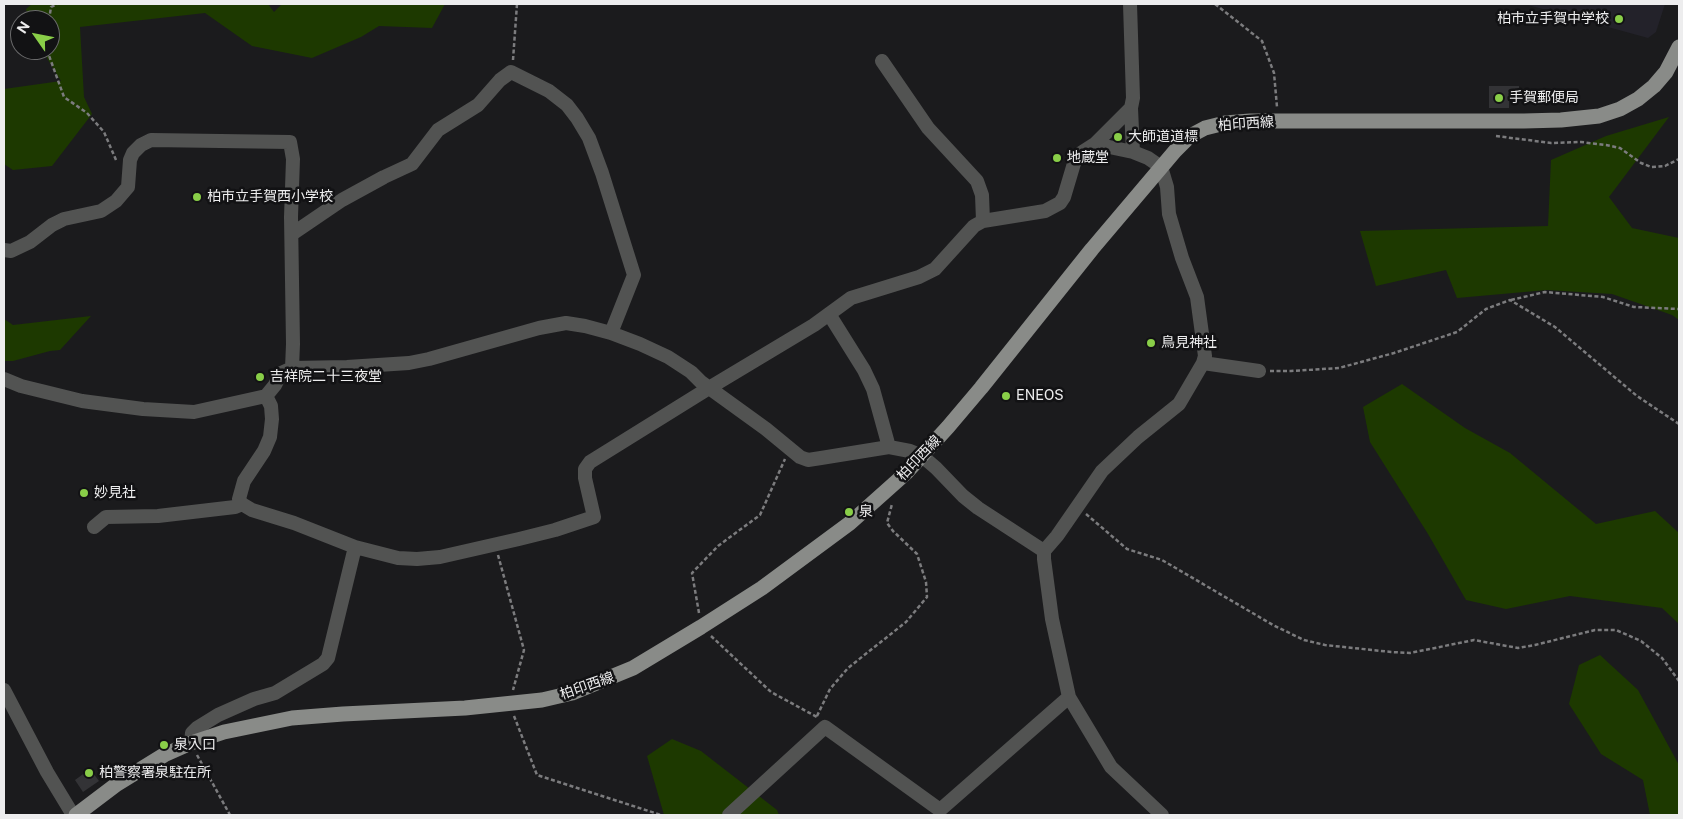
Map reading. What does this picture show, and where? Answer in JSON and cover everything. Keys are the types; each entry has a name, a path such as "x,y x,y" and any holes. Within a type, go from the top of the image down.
{"main road":[{"name":"柏印西線","path":"74,815 164,755 191,743 224,732 292,718 510,704 542,700 572,693 598,684 633,668 702,627 762,588 815,550 888,490 922,456 981,388 1092,249 1161,167 1190,136 1205,128 1225,123 1278,121 1524,121 1599,116 1620,109 1638,99 1654,86 1666,72 1679,47"}],"street":[{"path":"1130,4 1133,152"},
{"path":"882,60 928,128 977,181 982,195 983,221"},
{"path":"292,234 342,200 412,164 438,130 478,106 500,80 511,72 549,91 567,105 589,138 634,275 611,333"},
{"path":"266,396 271,406 270,437 264,451 244,481 239,500 242,504 355,547 398,558 440,557 555,530 594,517 585,478 585,469 590,462 709,388 775,350 851,298 919,277 935,269 974,226 983,221 1046,211 1060,203 1064,197 1075,160 1081,153 1095,144 1131,108"},
{"path":"4,250 11,250 30,242 52,225 64,219 101,211 116,202 128,187 130,160 133,153 141,145 151,140 290,142 293,159 291,217 292,368"},
{"path":"1095,144 1133,152 1148,158 1161,167 1167,187 1169,214 1182,258 1197,297 1205,356 1203,363 1179,404 1117,455 1102,472 1057,536 1044,550 1044,559 1052,619 1069,697 1111,767 1162,815"},
{"path":"829,314 864,370 872,389 889,447"},
{"path":"4,379 21,386 82,401 174,412 194,412 266,396 275,385 281,373 292,368 356,366 428,359 539,328 566,323 611,333 668,357 691,372 709,388 790,447 800,457 808,460 889,447 910,450 922,456 978,508 1044,550"},
{"path":"1203,363 1259,371"},
{"path":"94,527 106,517 158,516 235,507 242,504"},
{"path":"191,743 192,733 218,715 254,699 275,693 323,664 328,658 355,547"},
{"path":"4,690 46,772 74,815"},
{"path":"729,815 821,722 938,813 1069,697"}],"path":[{"path":"511,72 517,4"},
{"path":"1216,4 1262,41 1274,73 1278,121"},
{"path":"51,60 64,98 87,113 104,132 116,160"},
{"path":"1491,135 1551,143 1580,142 1606,145 1620,148 1641,163 1652,167 1665,166 1679,159"},
{"path":"1259,371 1291,371 1348,366 1457,332 1486,309 1510,300 1545,292 1603,297 1634,307 1679,308"},
{"path":"1510,300 1555,327 1637,396 1679,424"},
{"path":"790,447 760,515 718,546 692,573 702,627 771,692 821,722 830,689 848,668 906,622 927,597 926,582 917,554 893,531 887,522 893,499 888,490"},
{"path":"1077,507 1127,549 1162,560 1274,625 1304,640 1325,645 1410,653 1474,640 1518,648 1595,630 1616,630 1641,641 1662,658 1679,681"},
{"path":"496,545 524,650 510,704 537,775 661,815"},
{"path":"191,743 230,815"}],"shaded area":[{"name":"柏市立手賀中学校","path":"1528,4 1665,4 1656,32 1648,38"}],"green space":[{"path":"32,4 268,4 274,12 282,4 445,4 432,28 379,26 361,37 312,58 252,46 205,13 80,27 84,97 92,114 52,166 13,170 4,164 4,89 61,81 48,60 60,60 60,10 26,9"},
{"path":"1669,117 1609,197 1632,228 1679,238 1679,320 1672,315 1612,294 1547,290 1457,298 1446,270 1376,286 1360,231 1548,226 1551,160 1606,136"},
{"path":"91,316 60,350 13,361 4,361 4,319 13,325"},
{"path":"1402,384 1465,428 1510,453 1596,524 1655,511 1679,533 1679,624 1662,608 1570,596 1506,609 1466,600 1428,534 1370,442 1363,407"},
{"path":"1600,655 1638,690 1679,765 1679,815 1650,815 1643,780 1601,754 1569,704 1579,665"},
{"path":"672,739 701,751 777,810 779,815 664,815 647,756"}],"building":[{"path":"1489,86 1519,86 1519,101 1509,101 1509,108 1489,108"},
{"path":"90,769 99,781 83,792 75,780"}],"place":[{"name":"柏市立手賀中学校","path":"1619,19"},
{"name":"手賀郵便局","path":"1499,98"},
{"name":"大師道道標","path":"1118,137"},
{"name":"地蔵堂","path":"1057,158"},
{"name":"柏市立手賀西小学校","path":"197,197"},
{"name":"鳥見神社","path":"1151,343"},
{"name":"吉祥院二十三夜堂","path":"260,377"},
{"name":"ENEOS","path":"1006,396"},
{"name":"妙見社","path":"84,493"},
{"name":"泉","path":"849,512"},
{"name":"泉入口","path":"164,745"},
{"name":"柏警察署泉駐在所","path":"89,773"}]}
